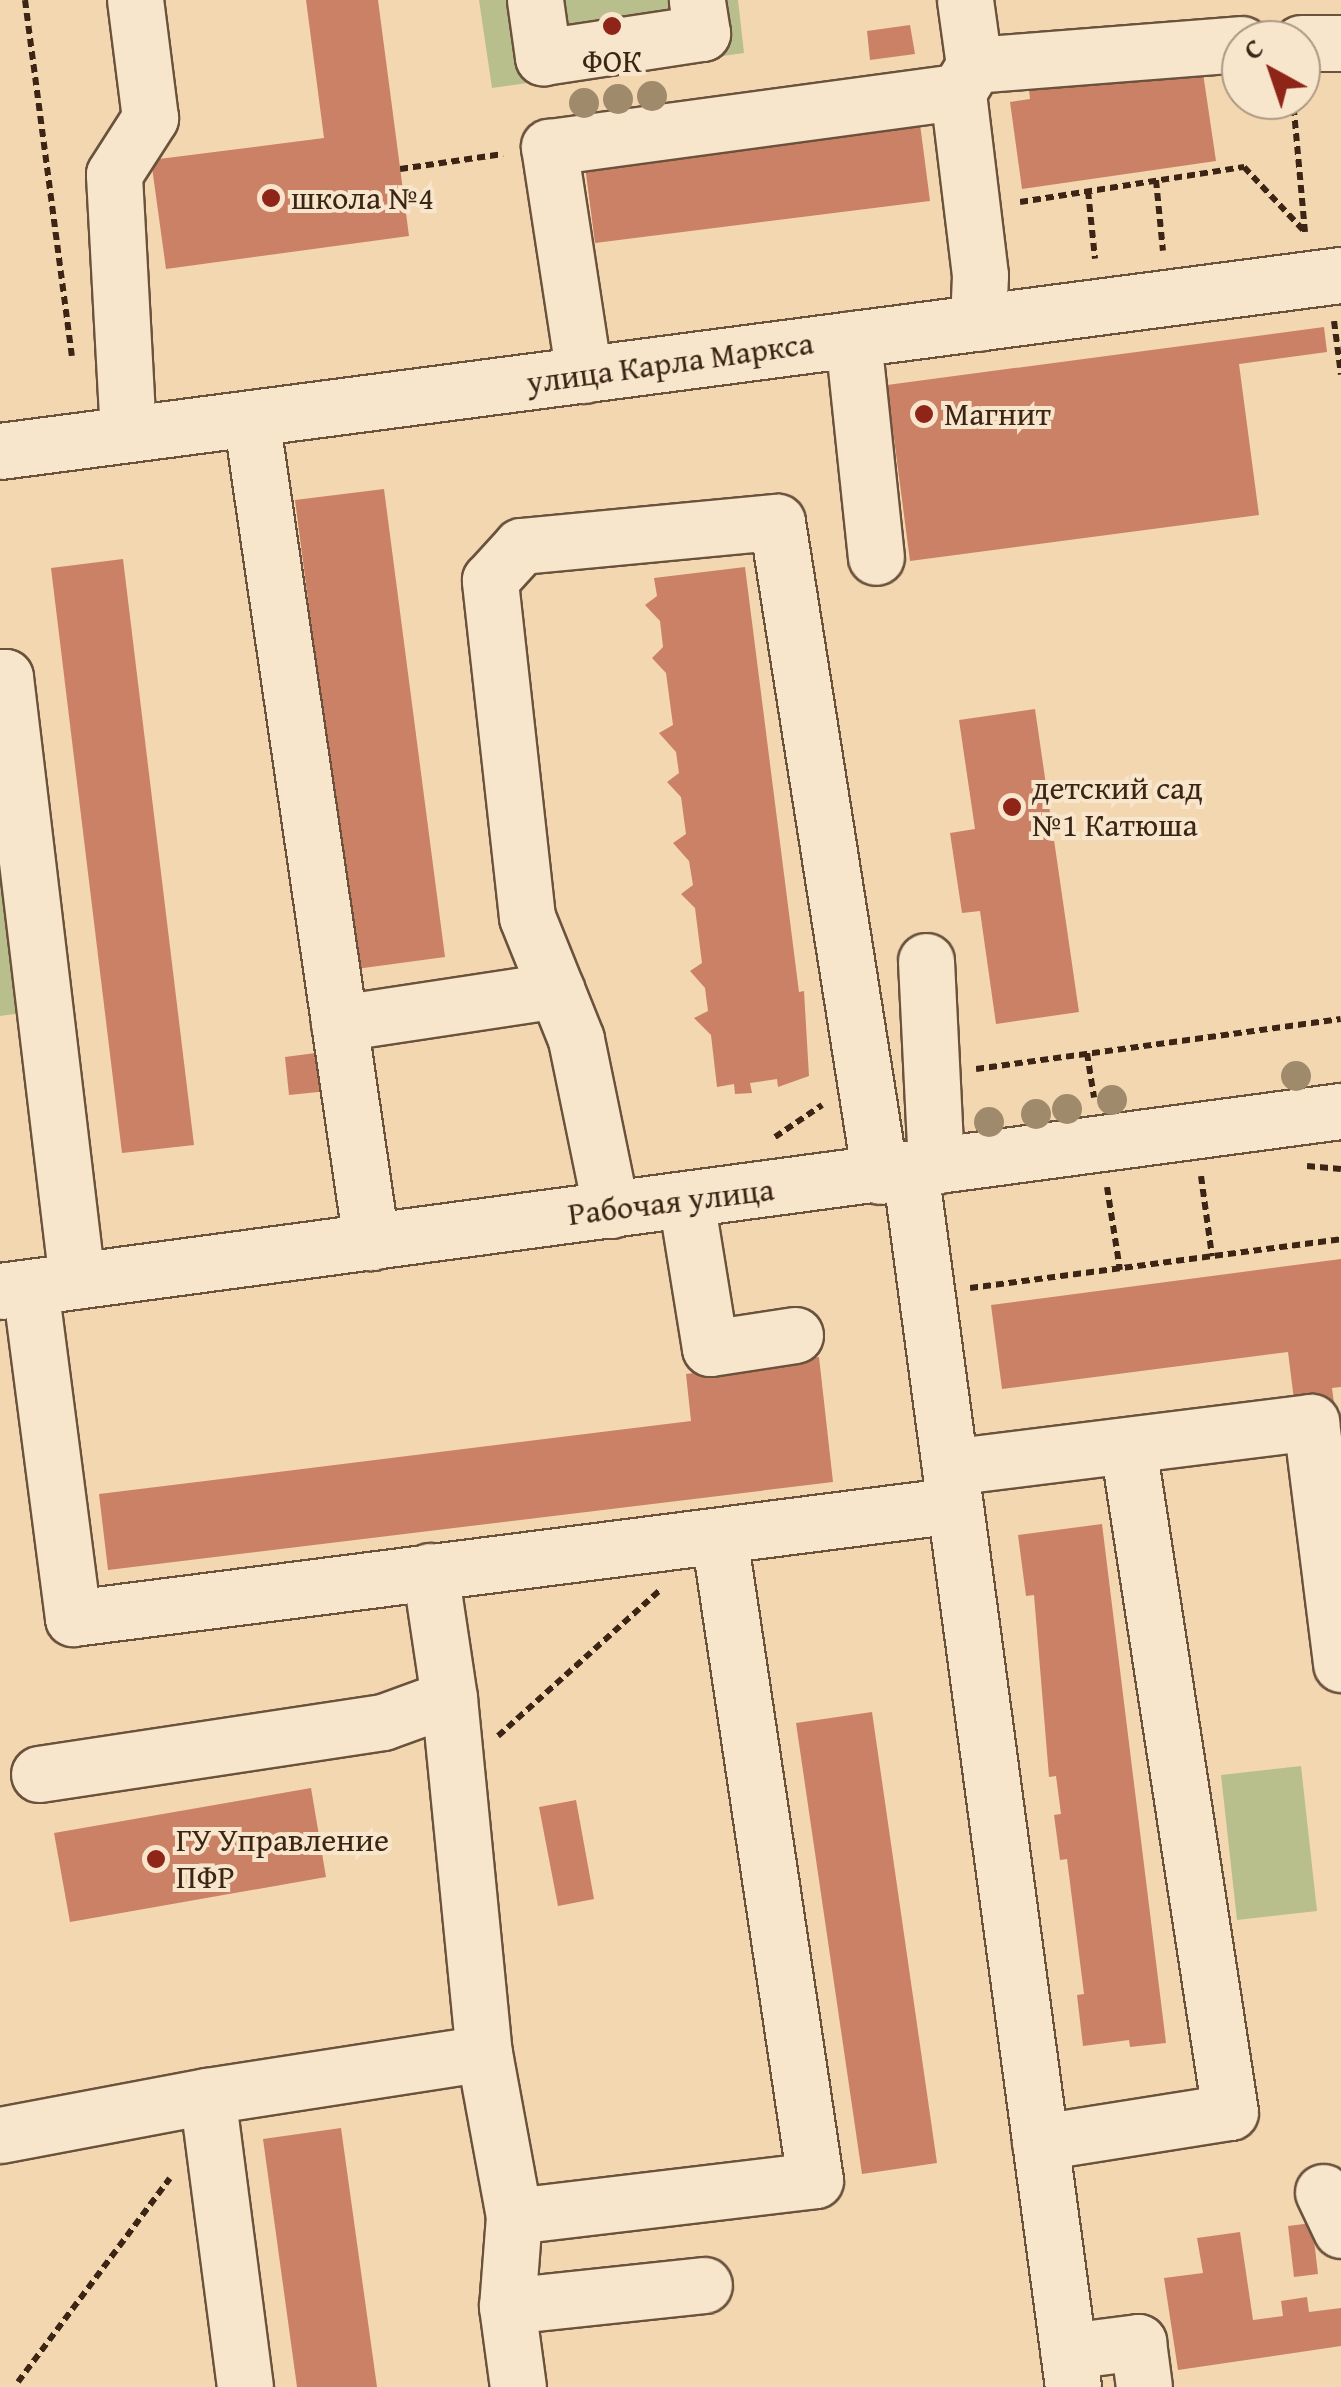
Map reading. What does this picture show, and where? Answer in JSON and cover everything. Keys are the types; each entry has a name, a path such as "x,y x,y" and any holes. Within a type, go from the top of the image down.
{"street":[{"path":"128,434 114,174 150,118 136,0"},
{"path":"535,0 584,375"},
{"path":"543,57 702,33 697,0"},
{"path":"965,0 966,78 980,275 978,323"},
{"path":"553,148 966,78 1146,23 1221,40"},
{"name":"улица Карла Маркса","path":"0,451 978,323 1337,293"},
{"path":"853,339 876,557"},
{"path":"251,418 371,1242"},
{"path":"611,1210 576,1039 527,917 490,580 521,546 777,522 866,1076 909,1170 929,1293 1071,2369 1138,2342 1144,2387"},
{"path":"0,677 8,696 36,1287 73,1618 719,1536 1128,1448 1311,1422 1341,1664"},
{"path":"909,1170 933,1075 926,961"},
{"path":"339,1023 557,990"},
{"name":"Рабочая улица","path":"36,1287 1341,1112"},
{"path":"686,1200 710,1348 795,1335"},
{"path":"1040,2142 1230,2112 1128,1448"},
{"path":"514,2216 815,2180 719,1536"},
{"path":"430,1571 448,1698 484,2053 514,2216 507,2306 518,2387"},
{"path":"38,1774 383,1722 448,1698"},
{"path":"0,2135 207,2096 484,2053"},
{"path":"207,2096 245,2387"},
{"path":"507,2306 704,2285"}],"path":[{"path":"25,0 73,363"},
{"path":"1020,218 1020,201 1244,167 1305,232 1295,120"},
{"path":"400,169 553,148"},
{"path":"1156,180 1162,251"},
{"path":"1088,191 1096,260"},
{"path":"1337,293 1341,374"},
{"path":"933,1075 1341,1019"},
{"path":"755,1140 774,1138 866,1076"},
{"path":"1200,1172 1212,1256"},
{"path":"1106,1182 1120,1270"},
{"path":"929,1293 1341,1239"},
{"path":"456,1774 719,1536"},
{"path":"18,2382 181,2163"}],"green space":[{"name":"ФОК","path":"479,0 738,0 744,53 492,88"},
{"path":"0,859 36,1011 0,1016"},
{"path":"1301,1766 1317,1911 1237,1920 1221,1775"}],"building":[{"path":"306,0 378,0 409,236 166,269 151,160 324,138"},
{"path":"910,25 915,54 870,60 867,31"},
{"path":"1174,59 1177,78 1203,73 1216,161 1022,189 1010,102 1030,99 1028,81"},
{"path":"920,124 930,201 595,243 585,166"},
{"path":"1324,327 1327,352 1239,364 1259,515 910,561 887,385"},
{"path":"384,489 445,957 356,969 295,500"},
{"path":"123,559 194,1145 122,1153 51,568"},
{"path":"745,567 799,992 804,991 809,1076 778,1087 777,1079 750,1083 752,1093 735,1094 734,1084 717,1087 711,1035 694,1018 708,1011 705,988 690,971 702,963 695,908 681,894 693,885 689,861 673,843 686,834 681,797 667,782 679,773 676,752 659,733 673,725 666,673 652,658 663,647 660,621 645,605 657,596 654,578"},
{"path":"1035,709 1079,1012 996,1024 980,911 962,913 950,833 975,829 959,720"},
{"path":"323,1052 328,1091 289,1095 285,1057"},
{"path":"1341,1259 1341,1387 1332,1388 1334,1403 1295,1408 1288,1352 1002,1389 991,1305"},
{"path":"819,1357 833,1482 108,1570 99,1494 691,1421 686,1374"},
{"path":"1102,1524 1166,2043 1130,2047 1129,2040 1083,2046 1077,1995 1084,1994 1067,1859 1060,1860 1054,1815 1061,1814 1056,1776 1049,1777 1034,1595 1026,1596 1018,1535"},
{"path":"872,1712 937,2163 862,2174 796,1723"},
{"path":"311,1788 326,1877 70,1922 54,1833"},
{"path":"576,1800 594,1899 558,1906 539,1807"},
{"path":"341,2128 377,2387 297,2387 263,2139"},
{"path":"1312,2223 1318,2274 1294,2277 1288,2226"},
{"path":"1240,2232 1253,2320 1283,2316 1281,2301 1307,2297 1309,2312 1341,2308 1341,2346 1178,2370 1164,2278 1203,2273 1197,2238"}],"place":[{"name":"ФОК","path":"612,26"},
{"name":"школа №4","path":"271,198"},
{"name":"Магнит","path":"924,414"},
{"name":"детский сад №1 Катюша","path":"1012,807"},
{"name":"ГУ Управление ПФР","path":"156,1859"}]}
